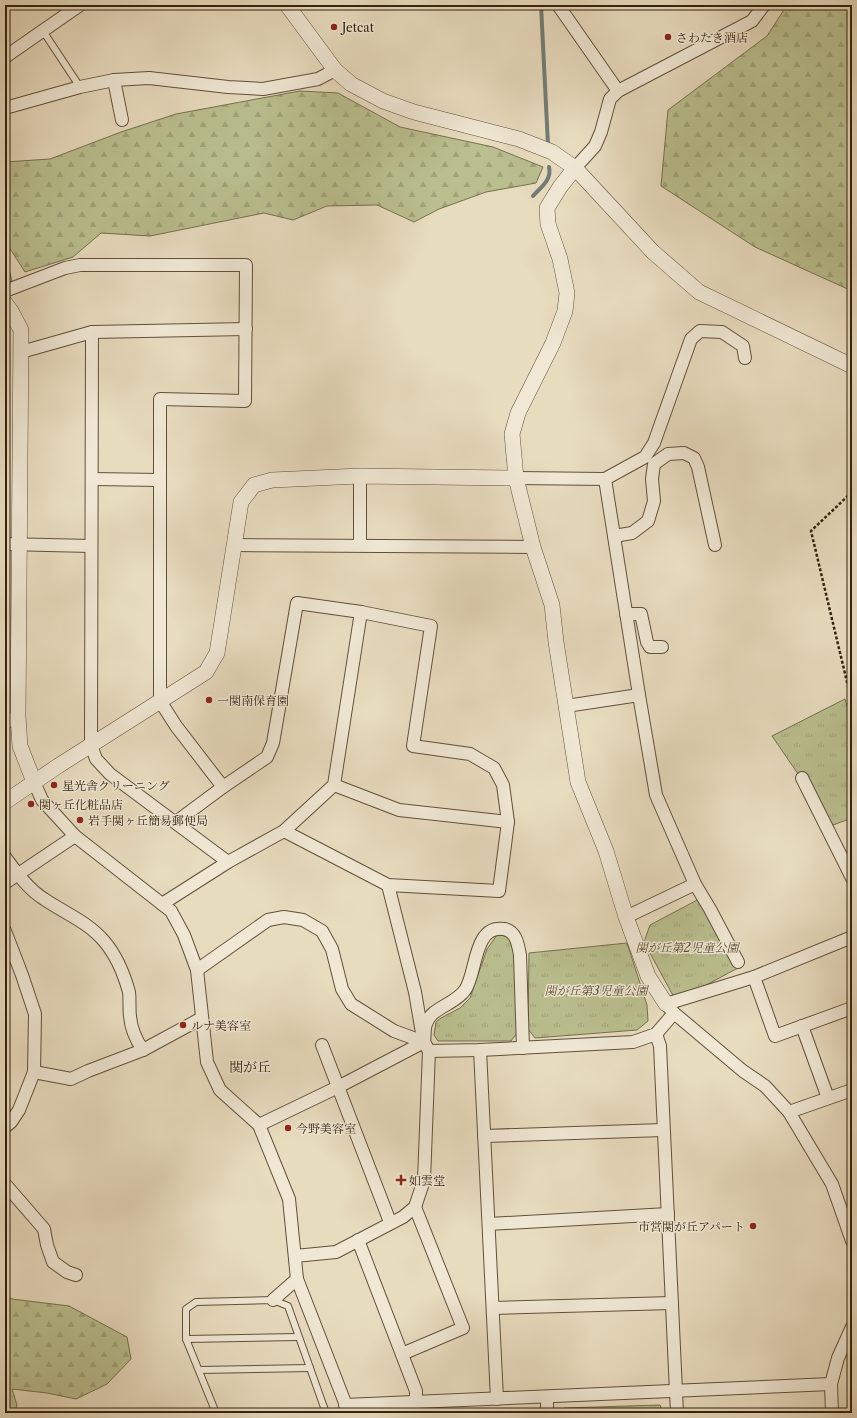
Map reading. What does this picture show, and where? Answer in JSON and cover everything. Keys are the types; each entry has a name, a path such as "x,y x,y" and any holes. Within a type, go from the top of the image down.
{"street":[{"path":"7,51 43,31 80,5"},
{"path":"287,5 335,70 352,84 382,101 414,112 519,139 552,152 575,168 653,252 699,292 852,366"},
{"path":"558,5 618,91"},
{"path":"764,5 752,21 618,91 610,99 601,132 595,146 560,187 547,208 548,224 560,259 567,293 565,311 552,343 518,414 512,434 516,478 533,547 552,605 578,782 606,851 626,917 648,976 670,1008 743,1070 765,1086 789,1112 832,1184 852,1241"},
{"path":"5,108 80,87 114,80 149,78 228,87 263,89 318,79 335,70"},
{"path":"114,80 122,120"},
{"path":"5,291 65,268 80,265 246,265 245,401 160,399 160,701 176,726 223,787"},
{"path":"5,303 21,330 18,716 20,746 42,800 75,836 171,911 184,935 198,970 207,1062 220,1090 259,1125 289,1199 296,1256 297,1279 347,1409 416,1402 676,1392 831,1384"},
{"path":"21,352 92,332 246,329"},
{"path":"5,802 206,672 217,653 241,502 254,485 272,480 360,476 605,479 645,457 654,442 691,339 700,331 722,332 743,346 745,358"},
{"path":"92,332 91,745 96,759 110,774 228,862"},
{"path":"614,536 632,533 648,521 654,502 652,479 654,464 668,454 684,453 694,458 698,467 715,545"},
{"path":"360,476 360,545"},
{"path":"92,479 160,480"},
{"path":"605,479 656,795 695,884 738,962"},
{"path":"5,544 92,546"},
{"path":"234,544 533,547"},
{"path":"176,822 267,757 273,743 297,604 361,612 430,626 413,746 470,754 494,768 503,785 508,822 499,890 388,885 284,831"},
{"path":"162,904 228,862 284,831 334,785 361,612"},
{"path":"626,614 641,614 647,642 650,647 662,647"},
{"path":"566,706 639,696"},
{"path":"5,723 18,716"},
{"path":"802,778 852,878"},
{"path":"334,785 399,810 508,822"},
{"path":"5,883 75,836"},
{"path":"5,857 17,874 42,898 85,924 103,940 114,955 123,974 129,993 130,1019 136,1039 143,1050"},
{"path":"626,917 695,884"},
{"path":"388,885 415,992 426,1046"},
{"path":"198,970 268,920 284,917 304,920 322,931 332,949 342,989 352,1004 394,1031 426,1046 480,1050 523,1048 633,1042 656,1034 670,1008 754,977 852,937"},
{"path":"296,1256 336,1252 390,1222 403,1217 415,1207 424,1180 426,1023 438,1009 457,999 466,990 482,941 487,932 496,928 509,929 514,934 518,942 520,955 523,1048"},
{"path":"5,931 9,958 22,974 35,1014 34,1072 19,1110 11,1122 5,1127"},
{"path":"754,977 775,1036 852,1008"},
{"path":"34,1072 71,1079 88,1070 143,1050 202,1018"},
{"path":"802,1026 828,1098"},
{"path":"656,1034 660,1046 677,1413"},
{"path":"322,1045 390,1222"},
{"path":"259,1125 426,1046"},
{"path":"480,1050 497,1399"},
{"path":"789,1112 852,1090"},
{"path":"484,1136 663,1130"},
{"path":"5,1184 44,1228 47,1245 53,1262 68,1272 76,1275"},
{"path":"402,1354 463,1328 415,1207"},
{"path":"489,1224 668,1214"},
{"path":"358,1240 416,1391 416,1402"},
{"path":"273,1300 297,1279"},
{"path":"493,1308 672,1303"},
{"path":"832,1413 831,1384 838,1358 852,1327"},
{"path":"547,1397 547,1413"}],"lane":[{"path":"43,31 80,87"},
{"path":"216,1413 186,1339 186,1309 196,1302 273,1300 288,1306 326,1413"},
{"path":"186,1339 298,1337"},
{"path":"199,1370 310,1368"}],"path":[{"path":"852,492 810,531 852,703"}],"green space":[{"path":"787,5 852,5 852,291 755,247 661,186 668,110 767,36"},
{"path":"300,91 338,93 400,127 493,147 543,167 536,183 486,192 439,209 414,222 377,205 327,206 293,220 264,213 150,236 101,233 73,257 25,272 5,241 5,162 50,159 121,132 176,114"},
{"path":"5,254 12,281 5,283"},
{"path":"845,699 852,722 852,818 833,825 772,736"},
{"name":"関が丘第2児童公園","path":"701,898 738,968 676,1001 644,942 650,925"},
{"path":"497,935 508,938 514,947 517,1033 511,1041 438,1041 434,1035 436,1022 460,1008 470,998 487,949"},
{"name":"関が丘第3児童公園","path":"627,943 647,1005 648,1021 637,1030 535,1038 528,1029 529,953"},
{"path":"5,1295 12,1299 69,1306 127,1337 131,1359 107,1384 76,1399 47,1393 12,1389 17,1405 14,1413 5,1413"},
{"path":"660,1405 663,1413 561,1413 564,1408"}],"waterway":[{"path":"541,5 548,145"},
{"path":"533,196 547,180 550,172 549,167"}],"place":[{"name":"Jetcat","path":"334,27"},
{"name":"さわたき酒店","path":"668,37"},
{"name":"一関南保育園","path":"209,700"},
{"name":"星光舎クリーニング","path":"54,785"},
{"name":"関ヶ丘化粧品店","path":"31,804"},
{"name":"岩手関ヶ丘簡易郵便局","path":"80,820"},
{"name":"ルナ美容室","path":"183,1025"},
{"name":"今野美容室","path":"288,1128"},
{"name":"如雲堂","path":"401,1180"},
{"name":"市営関が丘アパート","path":"753,1226"}],"district":[{"name":"関が丘","path":"250,1067"}]}
